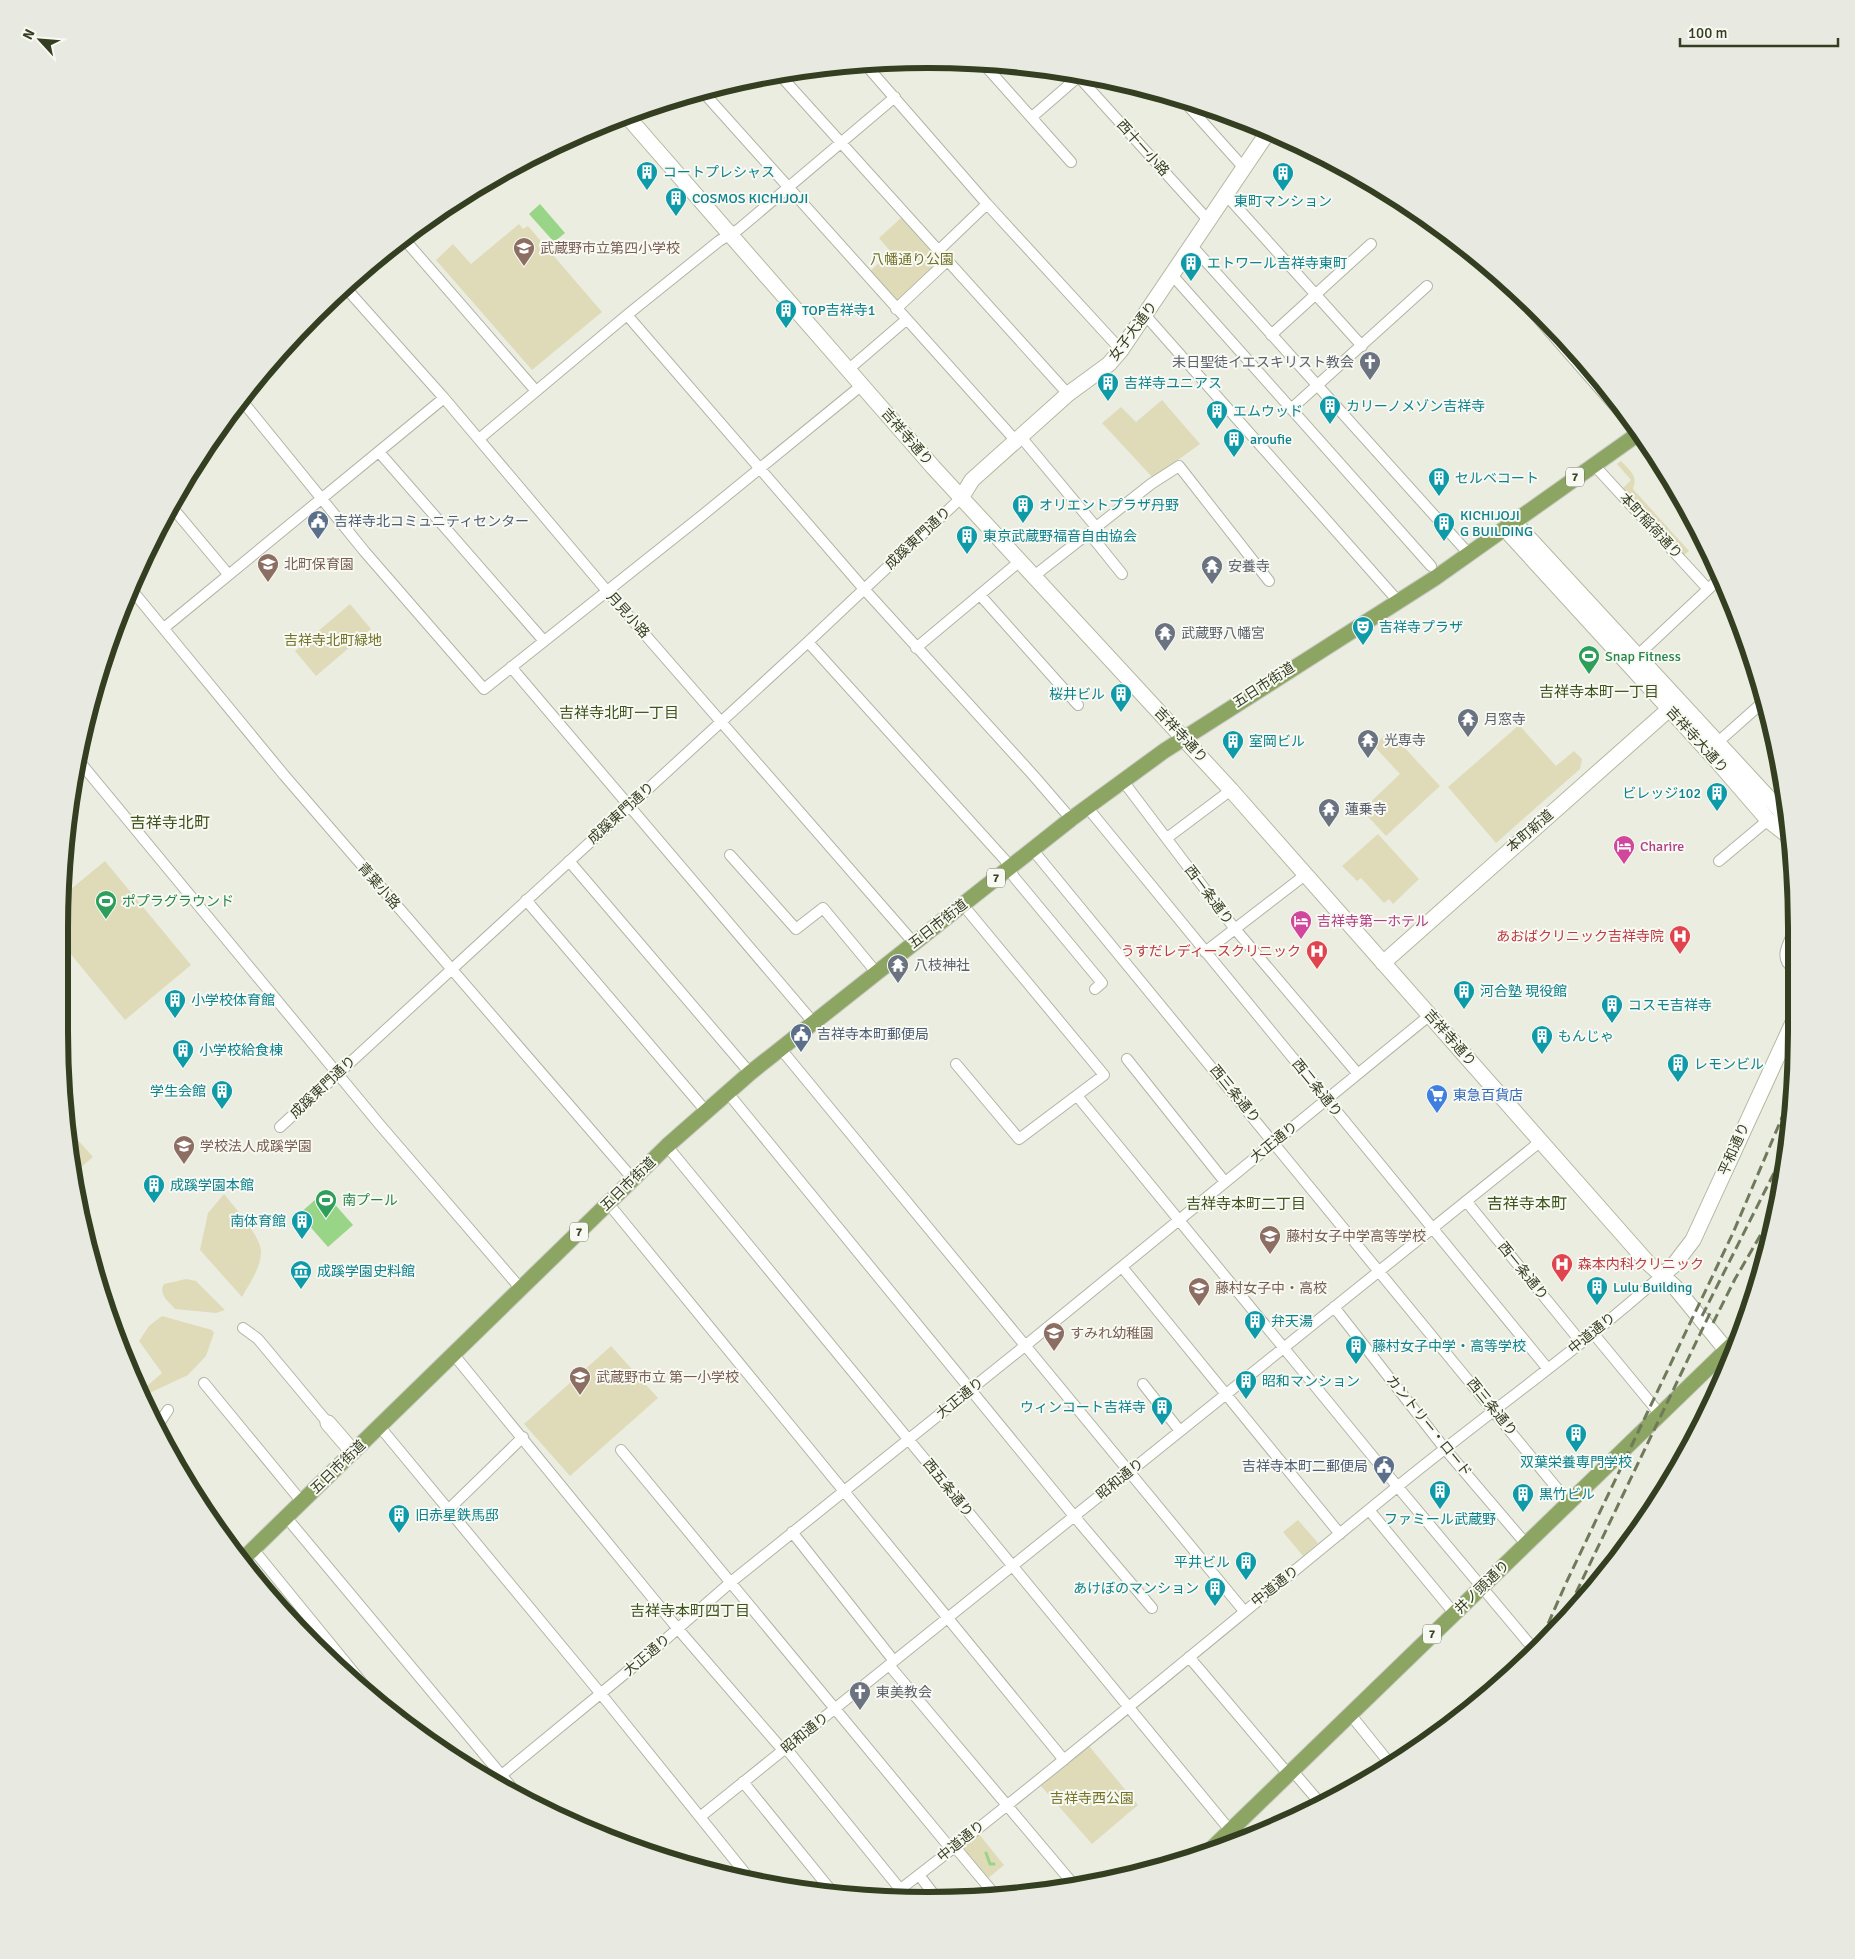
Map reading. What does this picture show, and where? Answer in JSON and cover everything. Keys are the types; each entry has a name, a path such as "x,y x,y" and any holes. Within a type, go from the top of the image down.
{"main road":[{"name":"吉祥寺通り","path":"635,119 730,234 961,498 1231,790 1648,1263 1662,1275 1726,1350"},
{"name":"女子大通り","path":"961,498 972,480 1068,394 1103,368 1121,350 1173,276 1208,220 1265,137"},
{"name":"五日市街道","path":"246,1556 667,1146 705,1110 780,1048 1032,849 1183,737 1469,554 1634,437"},
{"name":"吉祥寺大通り","path":"1510,526 1638,655 1674,705 1718,742 1779,809"},
{"name":"吉祥寺大通り","path":"1510,526 1674,705 1768,820 1782,831"},
{"name":"本町新道","path":"1383,963 1674,705"},
{"name":"平和通り","path":"1662,1275 1680,1258 1693,1240 1788,1034"},
{"name":"井ノ頭通り","path":"1234,1835 1290,1772 1659,1413 1723,1359"},
{"path":"328,1423 353,1452"}],"street":[{"path":"870,69 987,204 1121,350"},
{"path":"989,70 1071,162"},
{"path":"784,80 1068,394"},
{"path":"1032,117 1073,80"},
{"name":"西十一小路","path":"1084,82 1208,220"},
{"path":"707,97 896,309 1018,439 1093,530 1122,574"},
{"path":"479,438 627,315 788,187 895,97"},
{"path":"1190,109 1244,168"},
{"path":"1226,195 1362,346"},
{"path":"938,251 987,204"},
{"path":"407,243 536,391"},
{"path":"1271,335 1371,244"},
{"path":"1192,246 1469,554"},
{"path":"896,309 948,261"},
{"path":"1173,276 1431,566"},
{"path":"1291,409 1427,286"},
{"name":"月見小路","path":"349,291 479,438 607,591 722,720 914,943"},
{"path":"627,315 864,589 1071,819"},
{"path":"1146,316 1398,601"},
{"path":"849,369 906,320"},
{"path":"245,405 322,496 365,552 484,689 862,385"},
{"path":"164,628 322,496 444,398"},
{"path":"379,452 544,641"},
{"name":"本町稲荷通り","path":"1594,465 1708,588"},
{"path":"1034,576 1179,466 1269,581"},
{"name":"成蹊東門通り","path":"280,1127 808,642 961,498"},
{"path":"175,511 228,574"},
{"path":"916,648 1020,561"},
{"path":"1638,655 1715,582"},
{"name":"青葉小路","path":"135,594 284,775 633,1179"},
{"path":"980,595 1078,705"},
{"path":"808,642 1005,860 1014,877 1102,982 1096,989"},
{"path":"512,667 813,1022"},
{"path":"1718,742 1758,706"},
{"path":"83,766 521,1289"},
{"name":"西一条通り","path":"1123,781 1235,929 1358,1074"},
{"path":"1167,838 1231,790"},
{"name":"西二条通り","path":"1087,807 1548,1369"},
{"path":"1719,861 1768,820"},
{"name":"西三条通り","path":"1032,849 1495,1409 1569,1502"},
{"path":"730,855 796,929 823,908 876,972"},
{"path":"569,861 750,1073"},
{"path":"1205,952 1305,875"},
{"path":"526,900 705,1110"},
{"path":"956,1064 1018,1139 1078,1097 1104,1074 963,905"},
{"path":"1788,946 1785,954 1788,963"},
{"name":"大正通り","path":"499,1777 678,1629 730,1582 972,1389 1430,1015"},
{"path":"780,1048 1244,1611"},
{"path":"1127,1059 1225,1182"},
{"path":"727,1092 1074,1516 1152,1608"},
{"path":"1078,1097 1397,1486 1530,1645"},
{"name":"昭和通り","path":"700,1817 1541,1141"},
{"name":"西五条通り","path":"667,1146 909,1439 1011,1567 1234,1835"},
{"name":"西一条通り","path":"1466,1201 1581,1342"},
{"path":"608,1203 949,1617 1064,1760"},
{"path":"1122,1267 1340,1534"},
{"name":"中道通り","path":"898,1891 1129,1708 1397,1486 1548,1369 1662,1275"},
{"name":"カントリー・ロード","path":"1334,1307 1445,1449 1526,1544"},
{"path":"243,1328 258,1339 328,1423"},
{"path":"1593,1333 1659,1413"},
{"path":"454,1355 523,1437 678,1629 784,1750 789,1752 900,1889"},
{"path":"204,1383 302,1502"},
{"path":"1143,1384 1180,1431"},
{"path":"161,1421 168,1410"},
{"path":"380,1427 601,1694 743,1871"},
{"path":"448,1510 523,1437"},
{"path":"621,1450 835,1709 990,1889"},
{"path":"1369,1510 1454,1613"},
{"path":"286,1517 507,1782"},
{"path":"792,1532 892,1663 1006,1806 1069,1879"},
{"path":"253,1549 356,1674"},
{"path":"1189,1657 1283,1768 1297,1776 1316,1799"},
{"path":"1350,1714 1386,1758"},
{"path":"743,1782 827,1885"},
{"path":"919,1875 932,1892"}],"green space":[{"name":"八幡通り公園","path":"902,217 940,260 899,300 893,300 868,273 891,252 879,238"},
{"path":"519,224 523,229 528,226 602,312 532,370 436,260 453,244 471,264"},
{"path":"1162,400 1200,444 1153,478 1102,423 1121,407 1136,422"},
{"path":"1621,461 1634,477 1633,489 1689,551 1684,555 1623,488 1631,480 1617,464"},
{"name":"吉祥寺北町緑地","path":"350,604 371,629 316,676 295,651"},
{"path":"1519,725 1556,766 1574,751 1582,759 1580,769 1496,843 1448,787"},
{"path":"1389,731 1440,786 1386,836 1362,810 1400,774 1374,746"},
{"path":"1378,834 1419,879 1393,904 1389,899 1384,903 1361,878 1357,881 1342,866"},
{"name":"ポプラグラウンド","path":"105,861 191,965 125,1020 68,951 69,891"},
{"path":"74,1136 93,1157 79,1169"},
{"path":"224,1194 253,1231 260,1247 259,1265 242,1297 200,1250 208,1213"},
{"path":"186,1279 196,1281 225,1310 216,1313 175,1309 163,1294 162,1288 164,1284"},
{"path":"162,1316 212,1330 214,1333 206,1356 188,1375 148,1394 145,1388 162,1373 139,1341 149,1326"},
{"path":"611,1346 658,1398 570,1476 524,1424"},
{"path":"1298,1520 1318,1543 1303,1556 1283,1532"},
{"name":"吉祥寺西公園","path":"1089,1746 1138,1805 1092,1844 1040,1785"},
{"path":"978,1833 1004,1865 987,1879 961,1848"}],"shaded area":[{"path":"540,204 565,233 554,242 529,214"},
{"name":"南プール","path":"324,1192 353,1225 328,1247 299,1214"}],"waterway":[{"path":"986,1853 990,1864 994,1864"}],"railway":[{"path":"1545,1630 1733,1233 1783,1115"},
{"path":"1702,1316 1776,1169"},
{"path":"1713,1323 1735,1279 1764,1229"},
{"path":"1572,1601 1712,1309"}],"place":[{"name":"コートプレシャス","path":"647,191"},
{"name":"東町マンション","path":"1283,192"},
{"name":"COSMOS KICHIJOJI","path":"676,217"},
{"name":"武蔵野市立第四小学校","path":"524,267"},
{"name":"エトワール吉祥寺東町","path":"1191,282"},
{"name":"TOP吉祥寺1","path":"786,329"},
{"name":"未日聖徒イエスキリスト教会","path":"1370,381"},
{"name":"吉祥寺ユニアス","path":"1108,402"},
{"name":"カリーノメゾン吉祥寺","path":"1330,425"},
{"name":"エムウッド","path":"1217,430"},
{"name":"aroufie","path":"1234,458"},
{"name":"セルベコート","path":"1439,497"},
{"name":"オリエントプラザ丹野","path":"1023,524"},
{"name":"吉祥寺北コミュニティセンター","path":"318,540"},
{"name":"KICHIJOJI G BUILDING","path":"1444,542"},
{"name":"東京武蔵野福音自由協会","path":"967,555"},
{"name":"北町保育園","path":"268,583"},
{"name":"安養寺","path":"1212,585"},
{"name":"吉祥寺プラザ","path":"1363,646"},
{"name":"武蔵野八幡宮","path":"1165,652"},
{"name":"Snap Fitness","path":"1589,675"},
{"name":"桜井ビル","path":"1121,713"},
{"name":"月窓寺","path":"1468,738"},
{"name":"光専寺","path":"1368,759"},
{"name":"室岡ビル","path":"1233,760"},
{"name":"ビレッジ102","path":"1717,812"},
{"name":"蓮乗寺","path":"1329,828"},
{"name":"Charire","path":"1624,865"},
{"name":"ポプラグラウンド","path":"106,920"},
{"name":"吉祥寺第一ホテル","path":"1301,940"},
{"name":"あおばクリニック吉祥寺院","path":"1680,955"},
{"name":"うすだレディースクリニック","path":"1317,970"},
{"name":"八枝神社","path":"898,984"},
{"name":"河合塾 現役館","path":"1464,1010"},
{"name":"小学校体育館","path":"175,1019"},
{"name":"コスモ吉祥寺","path":"1612,1024"},
{"name":"吉祥寺本町郵便局","path":"801,1053"},
{"name":"もんじゃ","path":"1542,1055"},
{"name":"小学校給食棟","path":"183,1069"},
{"name":"レモンビル","path":"1678,1083"},
{"name":"学生会館","path":"222,1110"},
{"name":"東急百貨店","path":"1437,1114"},
{"name":"学校法人成蹊学園","path":"184,1165"},
{"name":"成蹊学園本館","path":"154,1204"},
{"name":"南プール","path":"326,1219"},
{"name":"南体育館","path":"302,1240"},
{"name":"藤村女子中学高等学校","path":"1270,1255"},
{"name":"森本内科クリニック","path":"1562,1283"},
{"name":"成蹊学園史料館","path":"301,1290"},
{"name":"Lulu Building","path":"1597,1306"},
{"name":"藤村女子中・高校","path":"1199,1307"},
{"name":"弁天湯","path":"1255,1340"},
{"name":"すみれ幼稚園","path":"1054,1352"},
{"name":"藤村女子中学・高等学校","path":"1356,1365"},
{"name":"武蔵野市立 第一小学校","path":"580,1396"},
{"name":"昭和マンション","path":"1246,1400"},
{"name":"ウィンコート吉祥寺","path":"1162,1426"},
{"name":"双葉栄養専門学校","path":"1576,1453"},
{"name":"吉祥寺本町二郵便局","path":"1384,1485"},
{"name":"ファミール武蔵野","path":"1440,1510"},
{"name":"黒竹ビル","path":"1523,1513"},
{"name":"旧赤星鉄馬邸","path":"399,1534"},
{"name":"平井ビル","path":"1246,1581"},
{"name":"あけぼのマンション","path":"1215,1607"},
{"name":"東美教会","path":"860,1711"}],"district":[{"name":"吉祥寺本町一丁目","path":"1599,692"},
{"name":"吉祥寺北町一丁目","path":"619,713"},
{"name":"吉祥寺北町","path":"170,823"},
{"name":"吉祥寺本町二丁目","path":"1246,1204"},
{"name":"吉祥寺本町","path":"1527,1204"},
{"name":"吉祥寺本町四丁目","path":"690,1611"}]}
